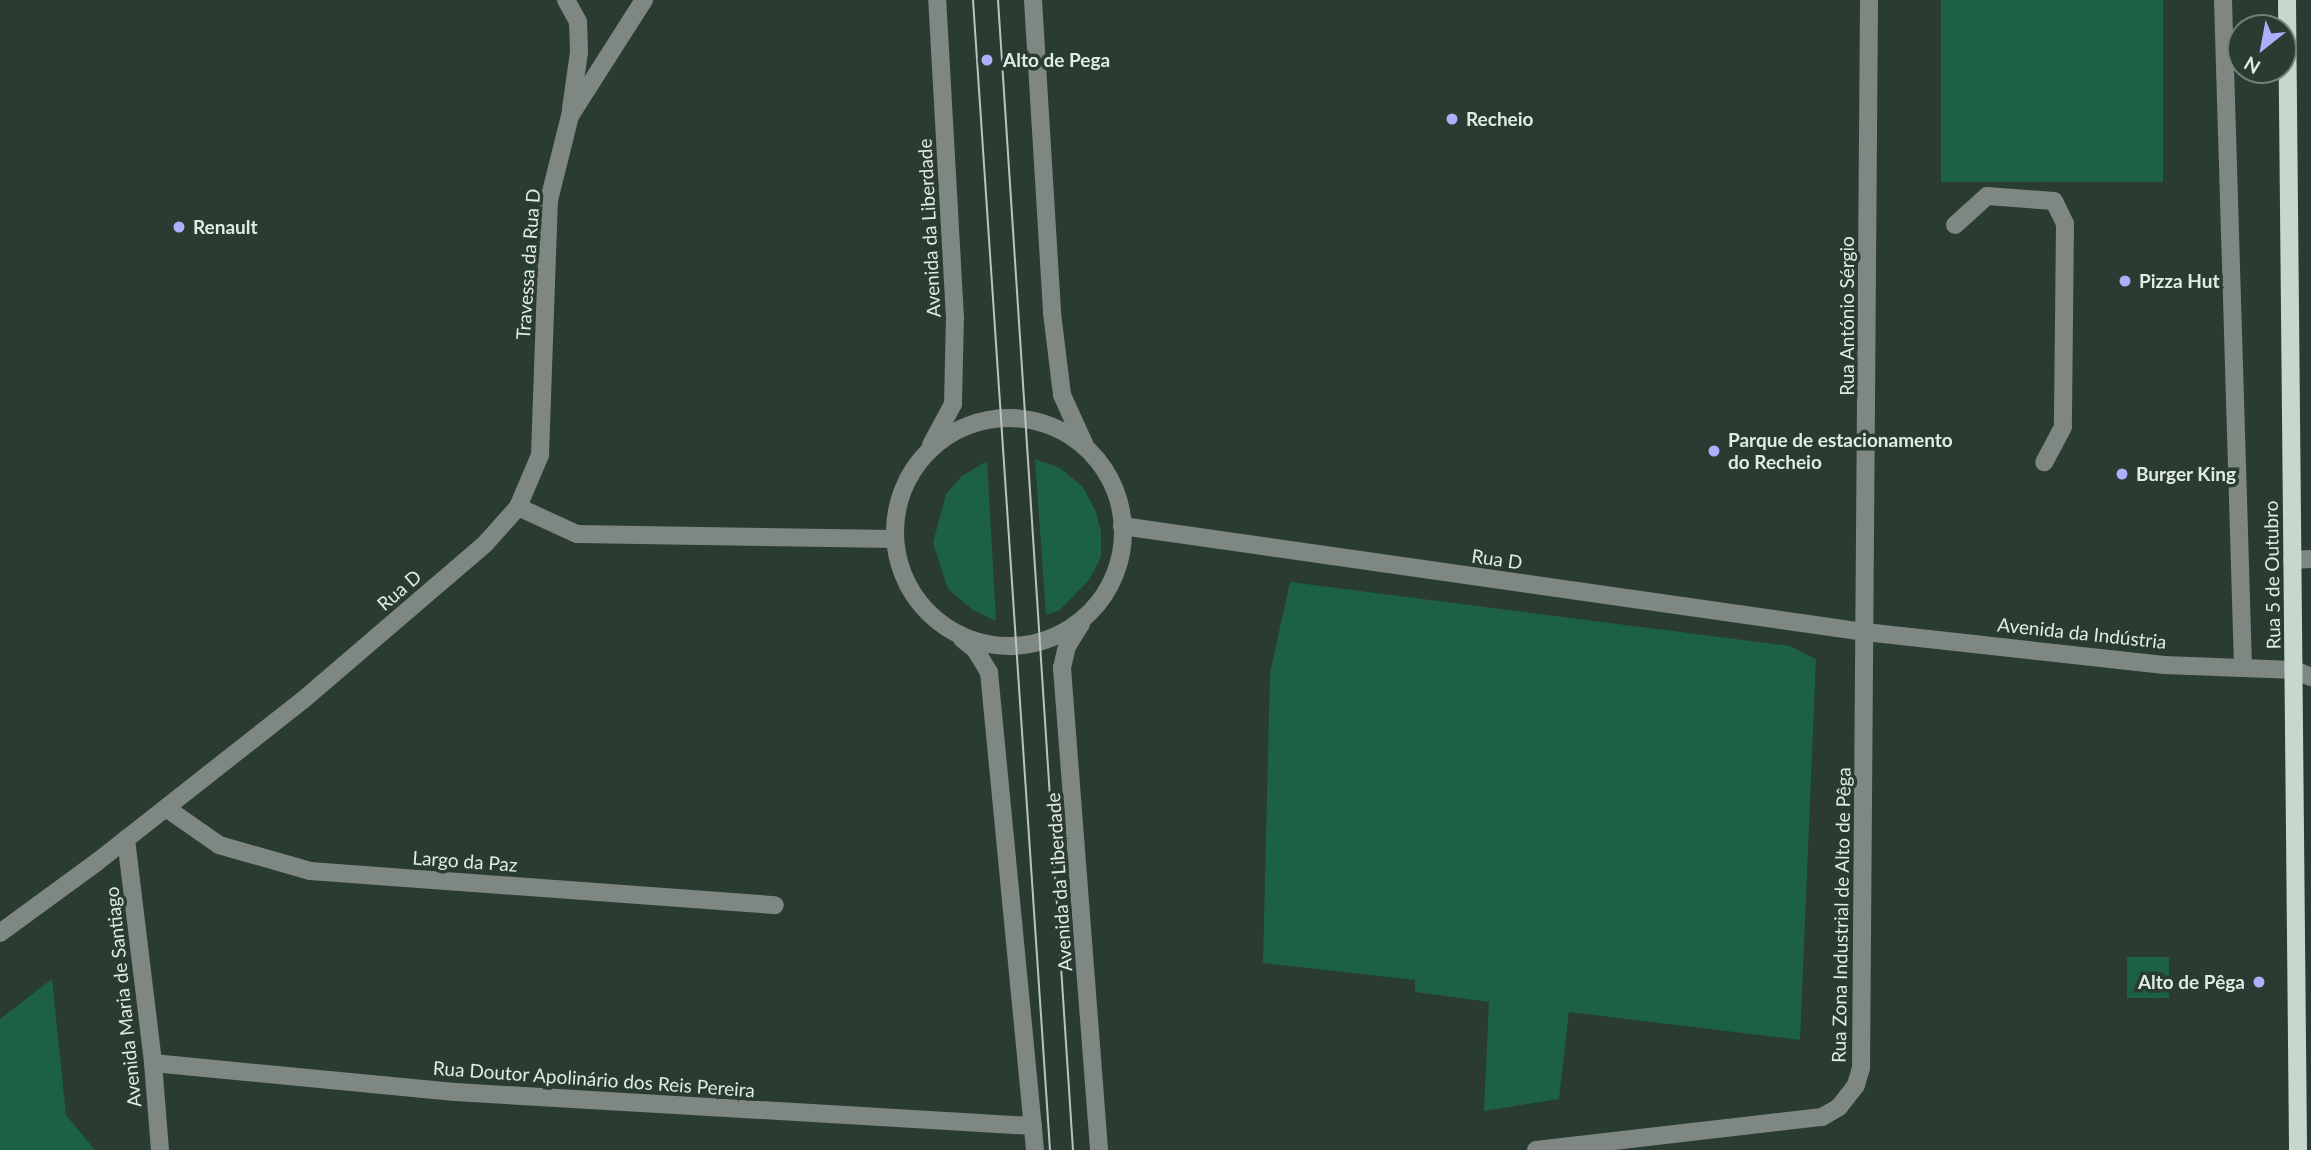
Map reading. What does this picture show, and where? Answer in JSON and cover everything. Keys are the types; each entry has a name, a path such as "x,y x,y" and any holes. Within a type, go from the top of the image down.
{"main road":[{"name":"Rua 5 de Outubro","path":"2287,0 2292,560 2303,673 2298,1150"}],"street":[{"path":"566,0 578,22 579,52 570,116"},
{"name":"Travessa da Rua D","path":"518,508 540,455 549,200 570,116 644,0"},
{"name":"Avenida da Liberdade","path":"930,448 953,404 955,318 937,0"},
{"path":"1033,0 1052,313 1062,395 1086,448"},
{"name":"Rua António Sérgio","path":"1865,632 1869,0"},
{"name":"Rua 5 de Outubro","path":"2223,0 2244,667"},
{"path":"1955,225 1987,196 2054,201 2066,224 2063,427 2044,462"},
{"path":"951,631 973,641 997,646 1021,646 1045,641 1067,631 1087,616 1108,590 1120,559 1122,526 1117,497 1105,470 1086,448 1064,432 1038,422 1012,418 985,421 960,429 930,448 912,470 898,503 894,539 903,575 922,607 951,631 975,649 989,671 1035,1150"},
{"path":"518,508 577,534 894,539"},
{"name":"Rua D","path":"0,933 126,839 303,700 485,544 518,508"},
{"name":"Rua D","path":"1122,526 1865,632"},
{"path":"2292,560 2311,559"},
{"name":"Avenida da Liberdade","path":"1087,616 1067,646 1062,668 1099,1150"},
{"name":"Avenida da Indústria","path":"1865,632 2164,665 2244,667 2303,673"},
{"name":"Rua Zona Industrial de Alto de Pêga","path":"1536,1150 1589,1147 1822,1117 1839,1107 1856,1085 1861,1068 1865,632"},
{"name":"Largo da Paz","path":"166,808 219,845 310,871 775,905"},
{"name":"Avenida Maria de Santiago","path":"126,839 153,1063 160,1150"},
{"name":"Rua Doutor Apolinário dos Reis Pereira","path":"153,1063 455,1092 1033,1126"}],"green space":[{"path":"1941,0 2163,0 2163,182 1941,182"},
{"path":"1035,459 1060,468 1083,487 1096,512 1101,532 1101,557 1089,580 1060,610 1046,615"},
{"path":"987,461 996,621 973,610 948,589 933,543 946,494 962,476"},
{"path":"1290,582 1790,646 1816,659 1800,1040 1569,1012 1559,1099 1484,1111 1489,1002 1415,992 1415,980 1263,963 1270,673"},
{"path":"2127,957 2169,957 2169,998 2127,998"},
{"path":"52,979 66,1115 95,1150 0,1150 0,1019"}],"tram line":[{"path":"973,0 1050,1150"},
{"path":"998,0 1073,1150"}],"place":[{"name":"Alto de Pega","path":"987,60"},
{"name":"Recheio","path":"1452,119"},
{"name":"Renault","path":"179,227"},
{"name":"Pizza Hut","path":"2125,281"},
{"name":"Parque de estacionamento do Recheio","path":"1714,451"},
{"name":"Burger King","path":"2122,474"},
{"name":"Alto de Pêga","path":"2259,982"}]}
